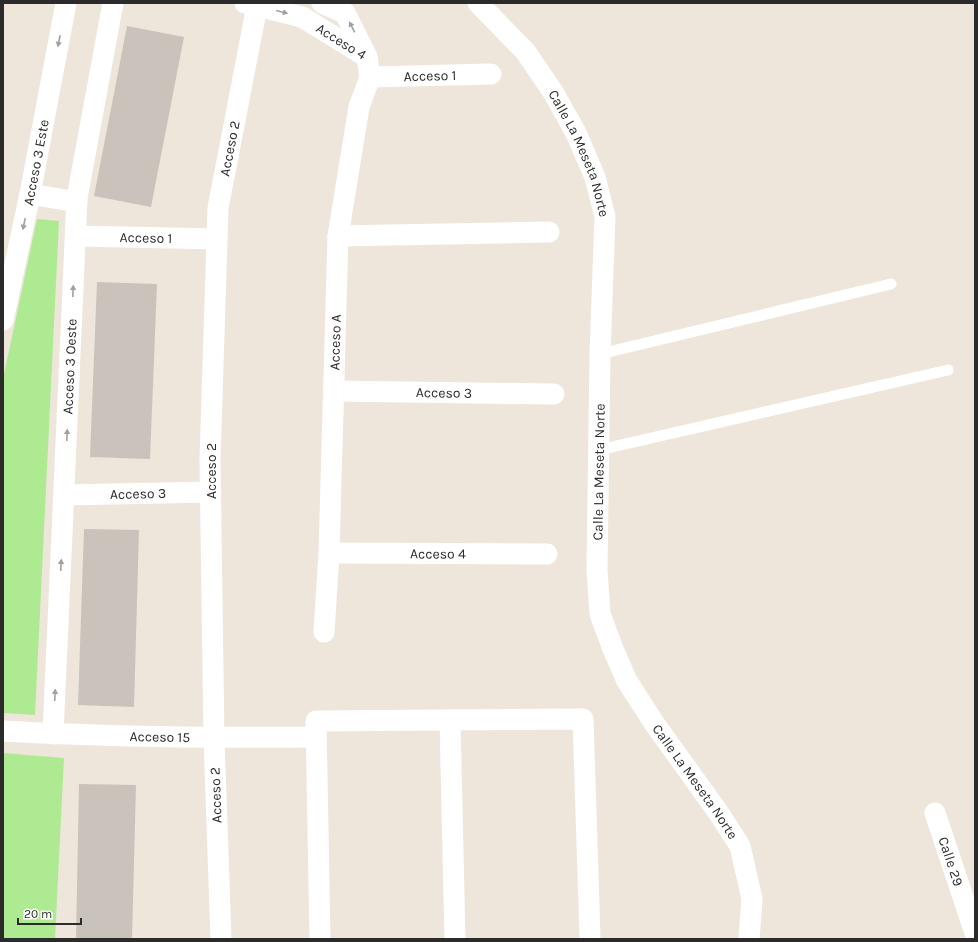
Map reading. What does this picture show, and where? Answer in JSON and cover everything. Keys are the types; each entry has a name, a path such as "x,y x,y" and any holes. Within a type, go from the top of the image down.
{"street":[{"name":"Acceso 3 Este","path":"3,320 30,194 66,3"},
{"name":"Acceso 3 Oeste","path":"53,734 65,495 77,202 114,3"},
{"name":"Acceso 4","path":"322,3 345,13 367,57"},
{"name":"Calle La Meseta Norte","path":"478,3 525,50 553,92 576,133 595,177 605,216 600,354 600,450 597,570 600,614 627,681 654,723 718,812 740,846 752,899 750,939"},
{"name":"Acceso 4","path":"251,5 302,17 367,57"},
{"name":"Acceso 2","path":"221,939 214,738 210,460 217,239 218,208 251,5"},
{"name":"Acceso A","path":"324,632 329,553 338,236 359,107 370,77 367,57"},
{"name":"Acceso 1","path":"370,77 491,74"},
{"path":"30,194 77,202"},
{"path":"338,236 549,232"},
{"name":"Acceso 1","path":"76,236 217,239"},
{"name":"Acceso 3","path":"334,392 554,394"},
{"name":"Acceso 3","path":"65,495 211,492"},
{"name":"Acceso 4","path":"329,553 547,554"},
{"path":"450,720 455,939"},
{"path":"320,939 316,721 583,720 590,937"},
{"name":"Acceso 15","path":"3,731 53,734 214,738 316,737"},
{"name":"Calle 29","path":"935,813 975,933"}],"lane":[{"path":"600,354 891,284"},
{"path":"600,450 948,370"}],"green space":[{"path":"37,219 59,221 35,715 3,713 3,379"},
{"path":"3,753 64,758 55,939 3,939"}],"building":[{"path":"127,26 184,37 151,207 94,196"},
{"path":"97,282 157,284 150,459 90,457"},
{"path":"84,529 139,530 134,707 78,705"},
{"path":"79,784 136,785 132,939 76,939"}]}
